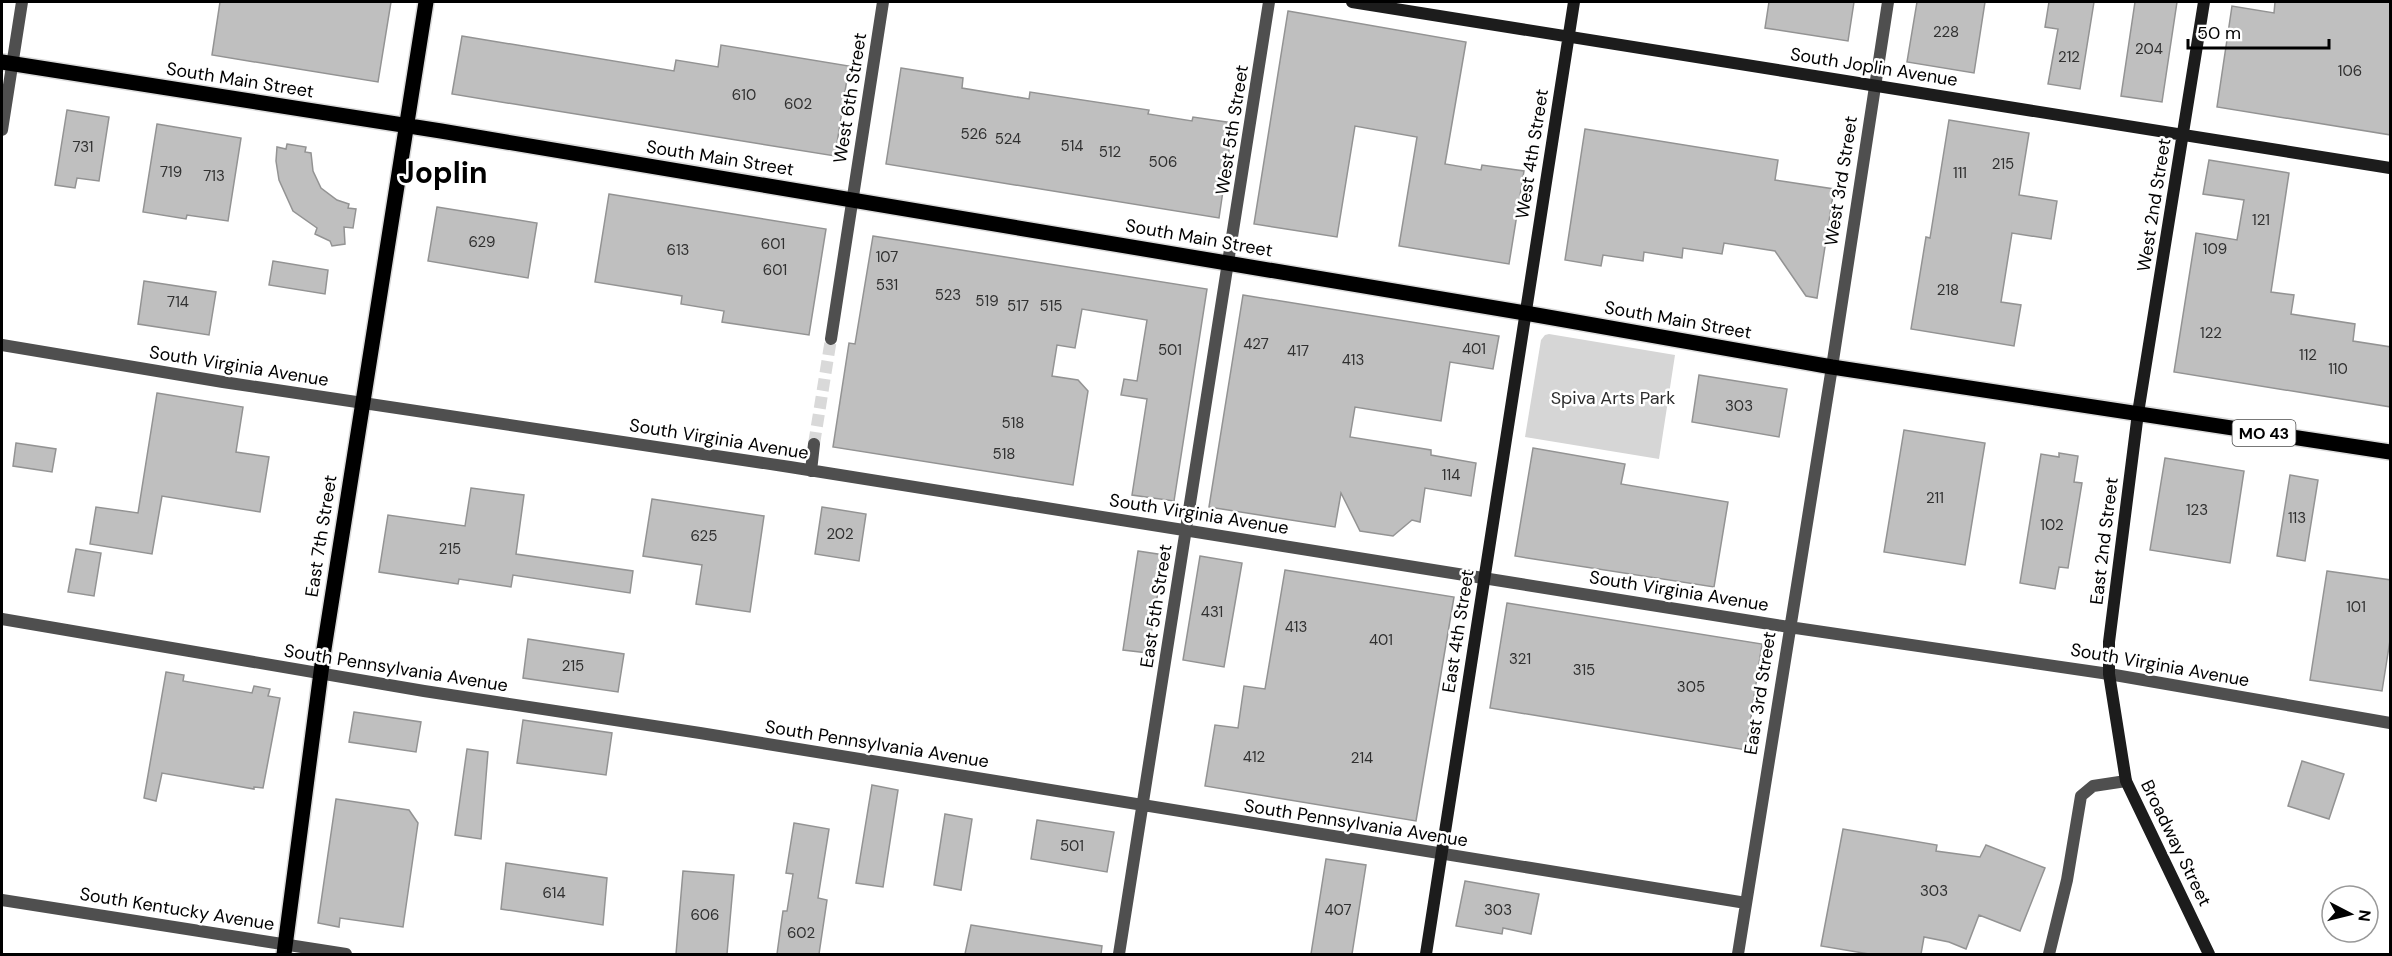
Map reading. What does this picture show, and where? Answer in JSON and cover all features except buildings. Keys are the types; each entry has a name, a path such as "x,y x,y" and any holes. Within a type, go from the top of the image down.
{"main road":[{"name":"East 7th Street","path":"285,949 320,674 426,2"},
{"name":"South Main Street","path":"7,63 406,125 1525,313 1832,367 2391,452"}],"street":[{"path":"2,130 7,63 22,2"},
{"name":"West 6th Street","path":"831,339 884,2"},
{"name":"West 5th Street","path":"1230,263 1269,2"},
{"name":"South Joplin Avenue","path":"1352,2 2391,168"},
{"name":"West 4th Street","path":"1525,313 1574,2"},
{"name":"West 3rd Street","path":"1832,367 1888,2"},
{"name":"West 2nd Street","path":"2138,413 2204,2"},
{"name":"East 5th Street","path":"1119,954 1230,263"},
{"name":"East 4th Street","path":"1426,954 1525,313"},
{"name":"South Virginia Avenue","path":"2,345 223,382 810,471 1789,627 2109,674 2391,723"},
{"name":"East 3rd Street","path":"1738,954 1832,367"},
{"name":"East 2nd Street","path":"2109,674 2109,642 2138,413"},
{"path":"810,471 814,444"},
{"name":"South Pennsylvania Avenue","path":"2,619 424,691 700,733 1746,903"},
{"name":"Broadway Street","path":"2109,674 2126,781 2209,954"},
{"path":"2049,954 2067,880 2081,796 2093,786 2126,781"},
{"name":"South Kentucky Avenue","path":"2,900 285,949 346,954"}],"green space":[{"name":"Spiva Arts Park","path":"1549,334 1675,355 1659,459 1525,437 1541,340"}],"tunnel":[{"path":"814,444 831,339"}],"district":[{"name":"Joplin","path":"443,173"}]}
